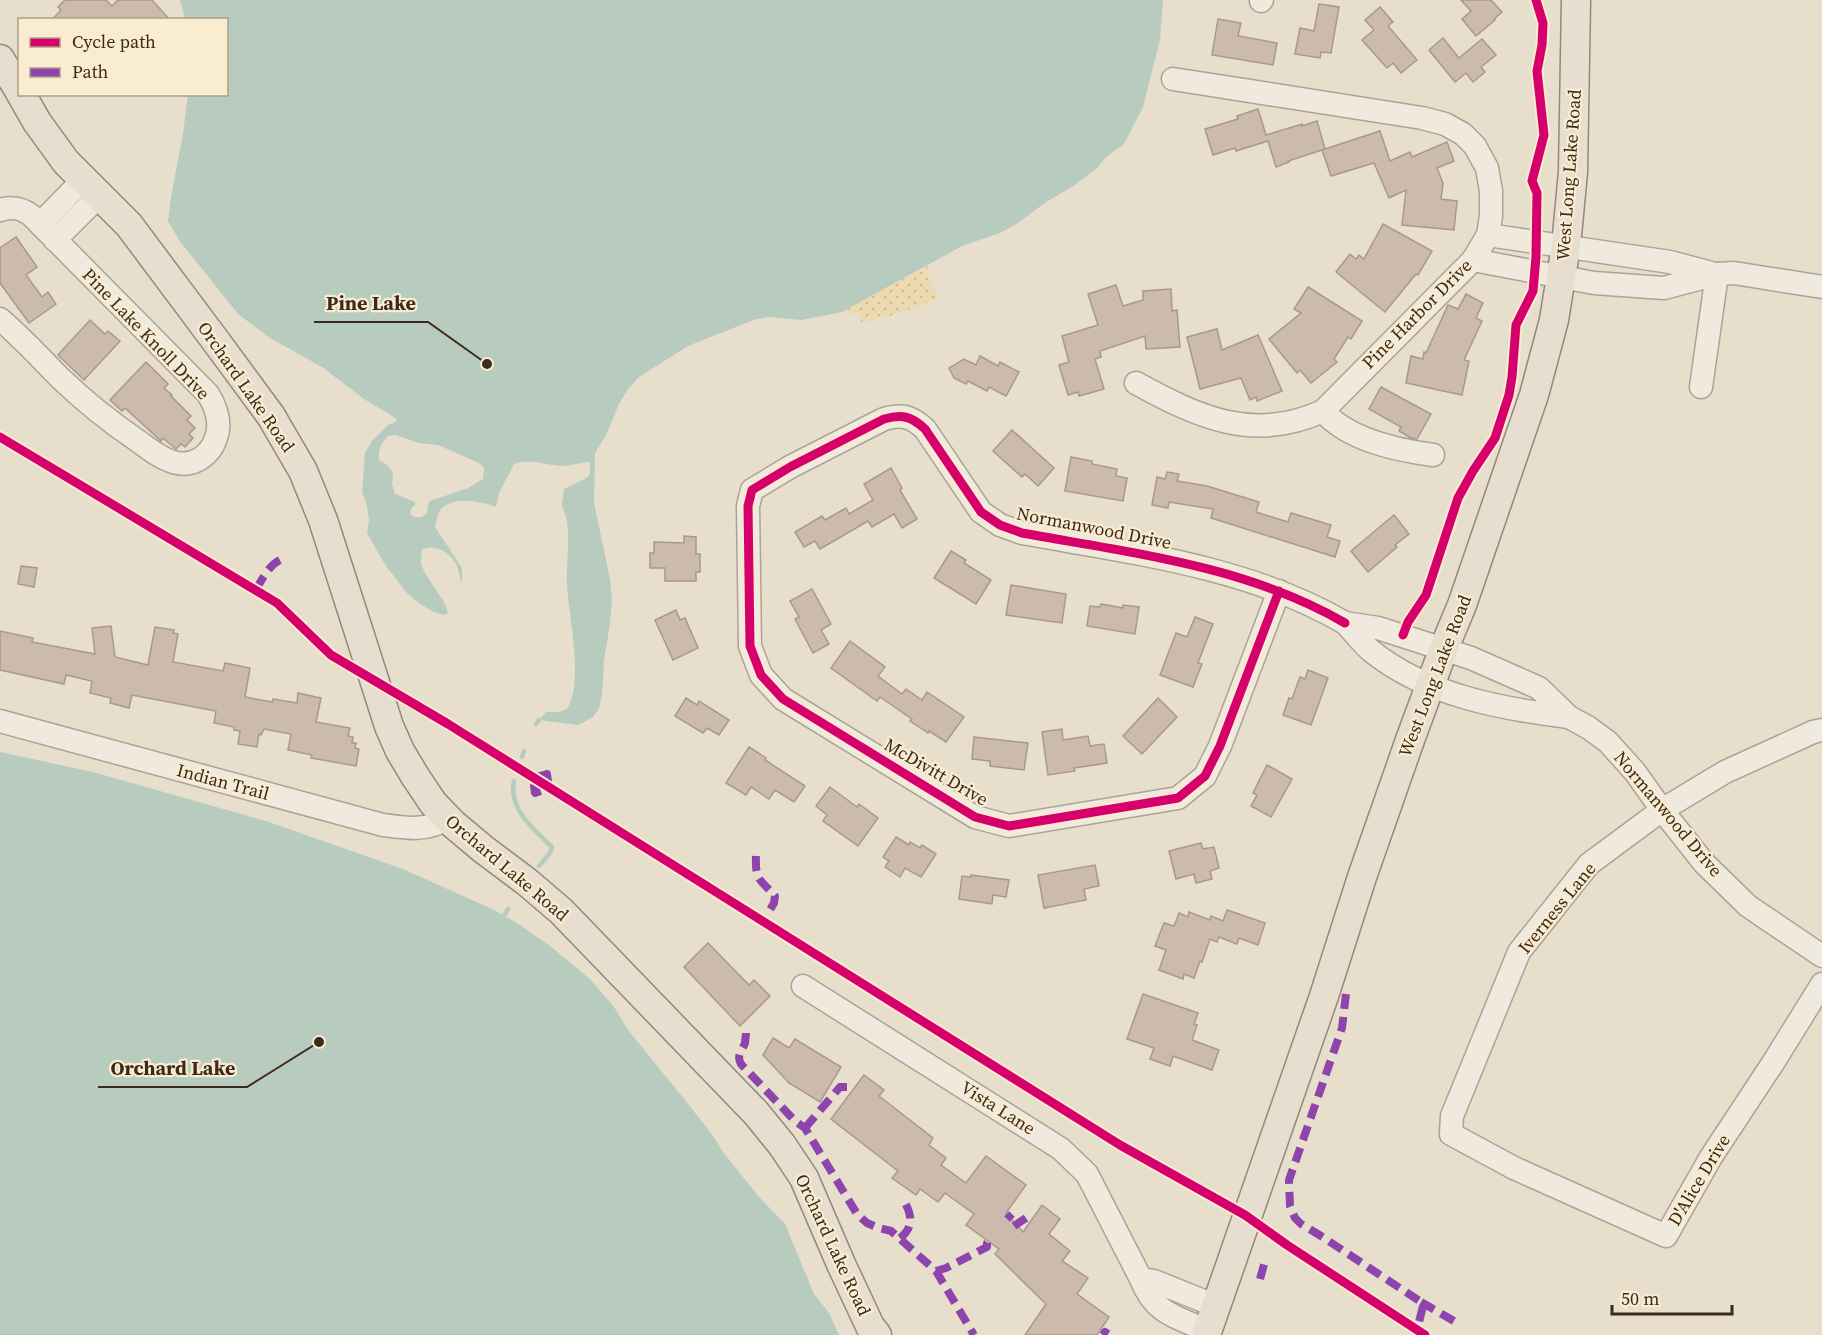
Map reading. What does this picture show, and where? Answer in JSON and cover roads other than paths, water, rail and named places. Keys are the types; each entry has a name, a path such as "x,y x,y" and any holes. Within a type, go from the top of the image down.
{"main road":[{"name":"West Long Lake Road","path":"1210,1324 1324,996 1362,877 1430,684 1462,605 1534,395 1554,320 1566,246 1573,172 1576,0"},
{"name":"Orchard Lake Road","path":"0,59 18,90"},
{"name":"Orchard Lake Road","path":"22,96 60,154 129,225 271,416 303,471 323,520 384,712 394,739 415,776 447,818 561,911 756,1113 782,1144 804,1178 840,1264 870,1326 877,1335"}],"street":[{"name":"Pine Harbor Drive","path":"1136,383 1176,405 1211,419 1259,427 1303,420 1323,411 1473,260 1488,235 1491,216 1487,168 1475,146 1463,134 1444,124 1376,110 1173,79"},
{"path":"48,232 92,187"},
{"name":"Pine Lake Knoll Drive","path":"0,210 20,209 32,216 208,394 219,420 218,432 210,450 202,458 189,463 173,462 155,453 113,423 74,390 0,319"},
{"path":"1488,235 1670,262 1717,274"},
{"path":"1473,260 1594,284 1664,288 1717,274 1734,273 1822,287"},
{"path":"1701,387 1717,274"},
{"path":"1323,411 1332,422 1367,439 1402,450 1433,455"},
{"name":"Normanwood Drive","path":"752,490 790,467 884,419 898,415 915,420 925,429 981,512 1000,525 1022,533 1189,563 1279,591 1345,622 1378,628 1471,658 1539,688 1569,717 1608,742 1635,772 1704,863 1748,906 1822,956"},
{"name":"McDivitt Drive","path":"752,490 748,506 750,646 761,675 783,699 975,817 1009,826 1178,798 1205,776 1220,746 1279,591"},
{"name":"Normanwood Drive","path":"1345,622 1370,649 1406,675 1457,696 1528,712 1569,717"},
{"name":"Indian Trail","path":"0,721 383,825 424,828 436,825 447,818"},
{"name":"Iverness Lane","path":"1451,1134 1452,1116 1519,952 1589,864 1662,810 1725,772 1822,730"},
{"name":"D'Alice Drive","path":"1451,1134 1514,1168 1666,1236 1711,1157 1822,984"},
{"name":"Vista Lane","path":"803,986 1062,1149 1087,1174 1147,1294 1155,1304 1170,1314 1210,1324"}],"waterway":[{"path":"536,724 539,720"},
{"path":"522,757 524,751"},
{"path":"514,781 513,791 519,810 530,826 552,847 539,866"},
{"path":"504,916 508,909"}],"place":[{"name":"Pine Lake","path":"487,364"},
{"name":"Orchard Lake","path":"319,1042"}]}
